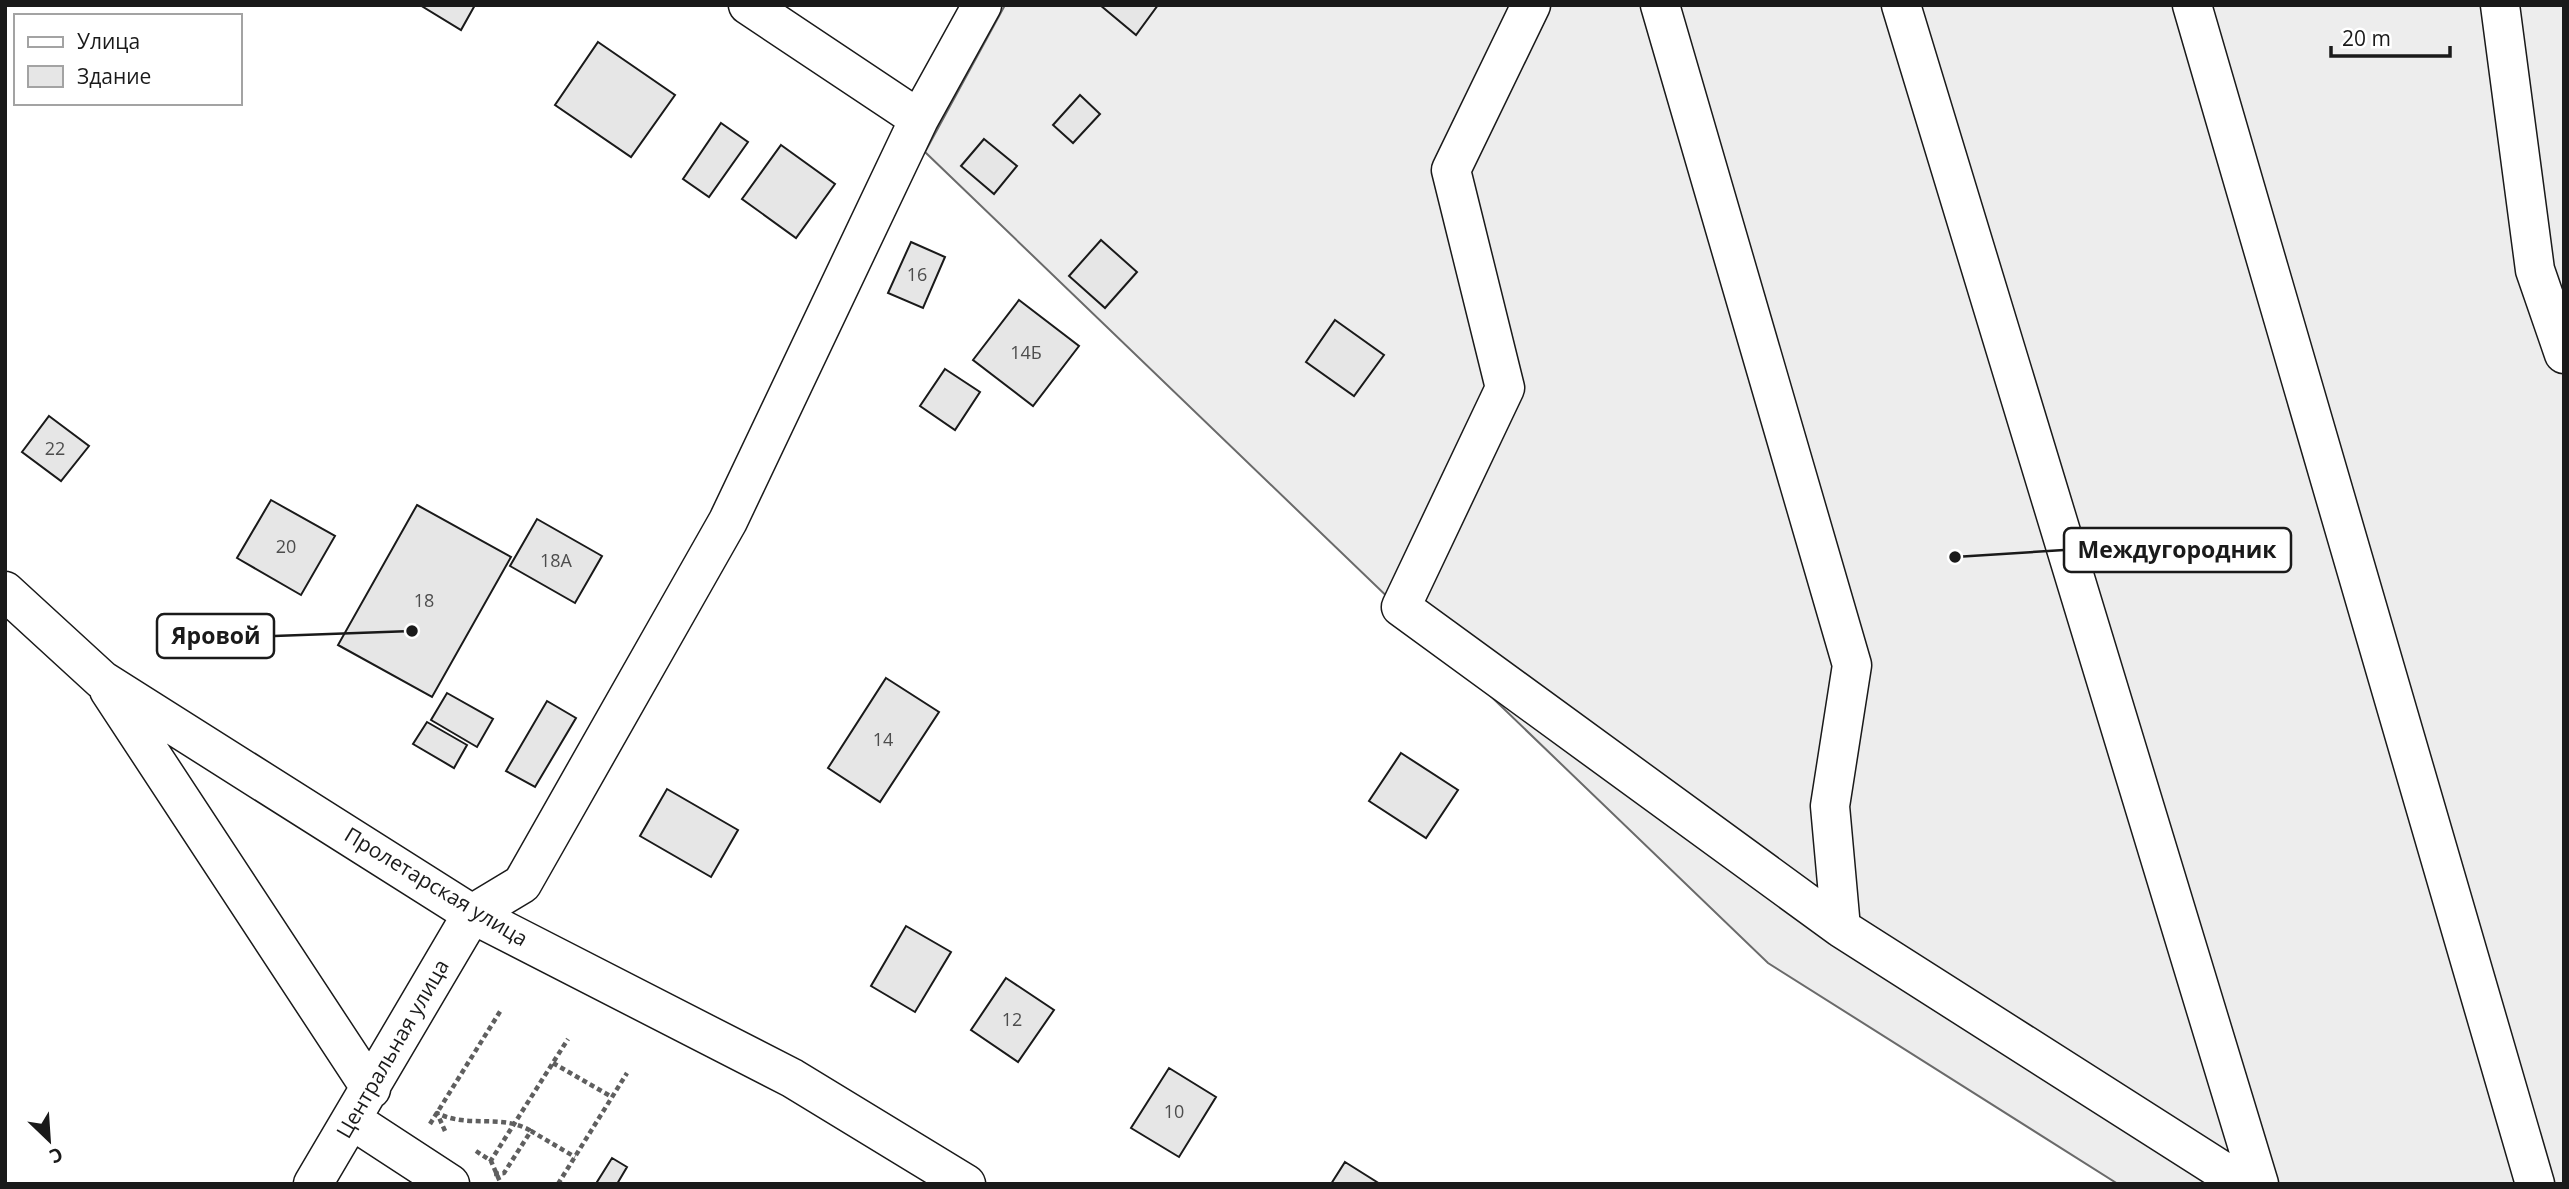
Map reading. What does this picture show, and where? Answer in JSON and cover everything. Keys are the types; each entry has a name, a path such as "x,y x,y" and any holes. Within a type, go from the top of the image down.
{"street":[{"path":"748,5 919,119"},
{"path":"472,914 522,884 728,521 919,119 982,5"},
{"path":"1531,5 1451,170 1505,388 1401,607 1841,928 2243,1184"},
{"path":"1660,5 1852,665 1830,806 1841,928"},
{"path":"1901,5 2259,1184"},
{"path":"2192,5 2535,1184"},
{"path":"2500,5 2535,270 2564,354"},
{"name":"Пролетарская улица","path":"5,590 102,680 472,914 792,1078 967,1184"},
{"path":"102,680 361,1104 410,1157 466,1179"},
{"name":"Центральная улица","path":"313,1184 472,914"}],"path":[{"path":"410,1157 501,1010"},
{"path":"487,1168 568,1039"},
{"path":"553,1063 612,1097"},
{"path":"558,1184 627,1073"},
{"path":"437,1113 454,1122 516,1122 575,1157"},
{"path":"437,1113 443,1130 453,1136"},
{"path":"466,1179 504,1173 531,1131"},
{"path":"472,1148 491,1161 500,1184"}],"shaded area":[{"path":"1005,5 2564,5 2564,1184 2118,1184 1768,963 925,152"}],"building":[{"path":"420,5 475,5 461,30"},
{"path":"1100,5 1158,5 1136,35"},
{"path":"598,42 675,95 631,157 555,105"},
{"path":"1080,95 1100,114 1073,143 1053,125"},
{"path":"721,123 748,142 709,197 683,179"},
{"path":"984,139 1017,166 994,194 961,166"},
{"path":"781,145 835,184 796,238 742,199"},
{"path":"1101,240 1137,272 1105,308 1069,276"},
{"path":"911,242 945,257 923,308 888,293"},
{"path":"1019,300 1079,346 1033,406 973,360"},
{"path":"1335,320 1384,355 1354,396 1306,362"},
{"path":"945,369 980,392 955,430 920,406"},
{"path":"49,416 89,446 61,481 22,452"},
{"path":"271,500 335,536 301,595 237,558"},
{"path":"417,505 511,557 432,697 338,645"},
{"path":"537,519 602,556 575,603 510,566"},
{"path":"886,678 939,712 880,802 828,768"},
{"path":"447,693 493,719 477,747 431,720"},
{"path":"547,701 576,718 535,787 506,771"},
{"path":"427,722 467,745 454,768 413,744"},
{"path":"1401,753 1458,790 1426,838 1369,801"},
{"path":"667,789 738,830 711,877 640,836"},
{"path":"906,926 951,952 915,1012 871,986"},
{"path":"1006,978 1054,1010 1018,1062 971,1030"},
{"path":"1169,1068 1216,1097 1179,1157 1131,1128"},
{"path":"612,1158 627,1167 617,1184 600,1184 597,1182"},
{"path":"1345,1162 1380,1184 1331,1184"}],"place":[{"name":"Междугородник","path":"1955,557"},
{"name":"Яровой","path":"412,631"}]}
